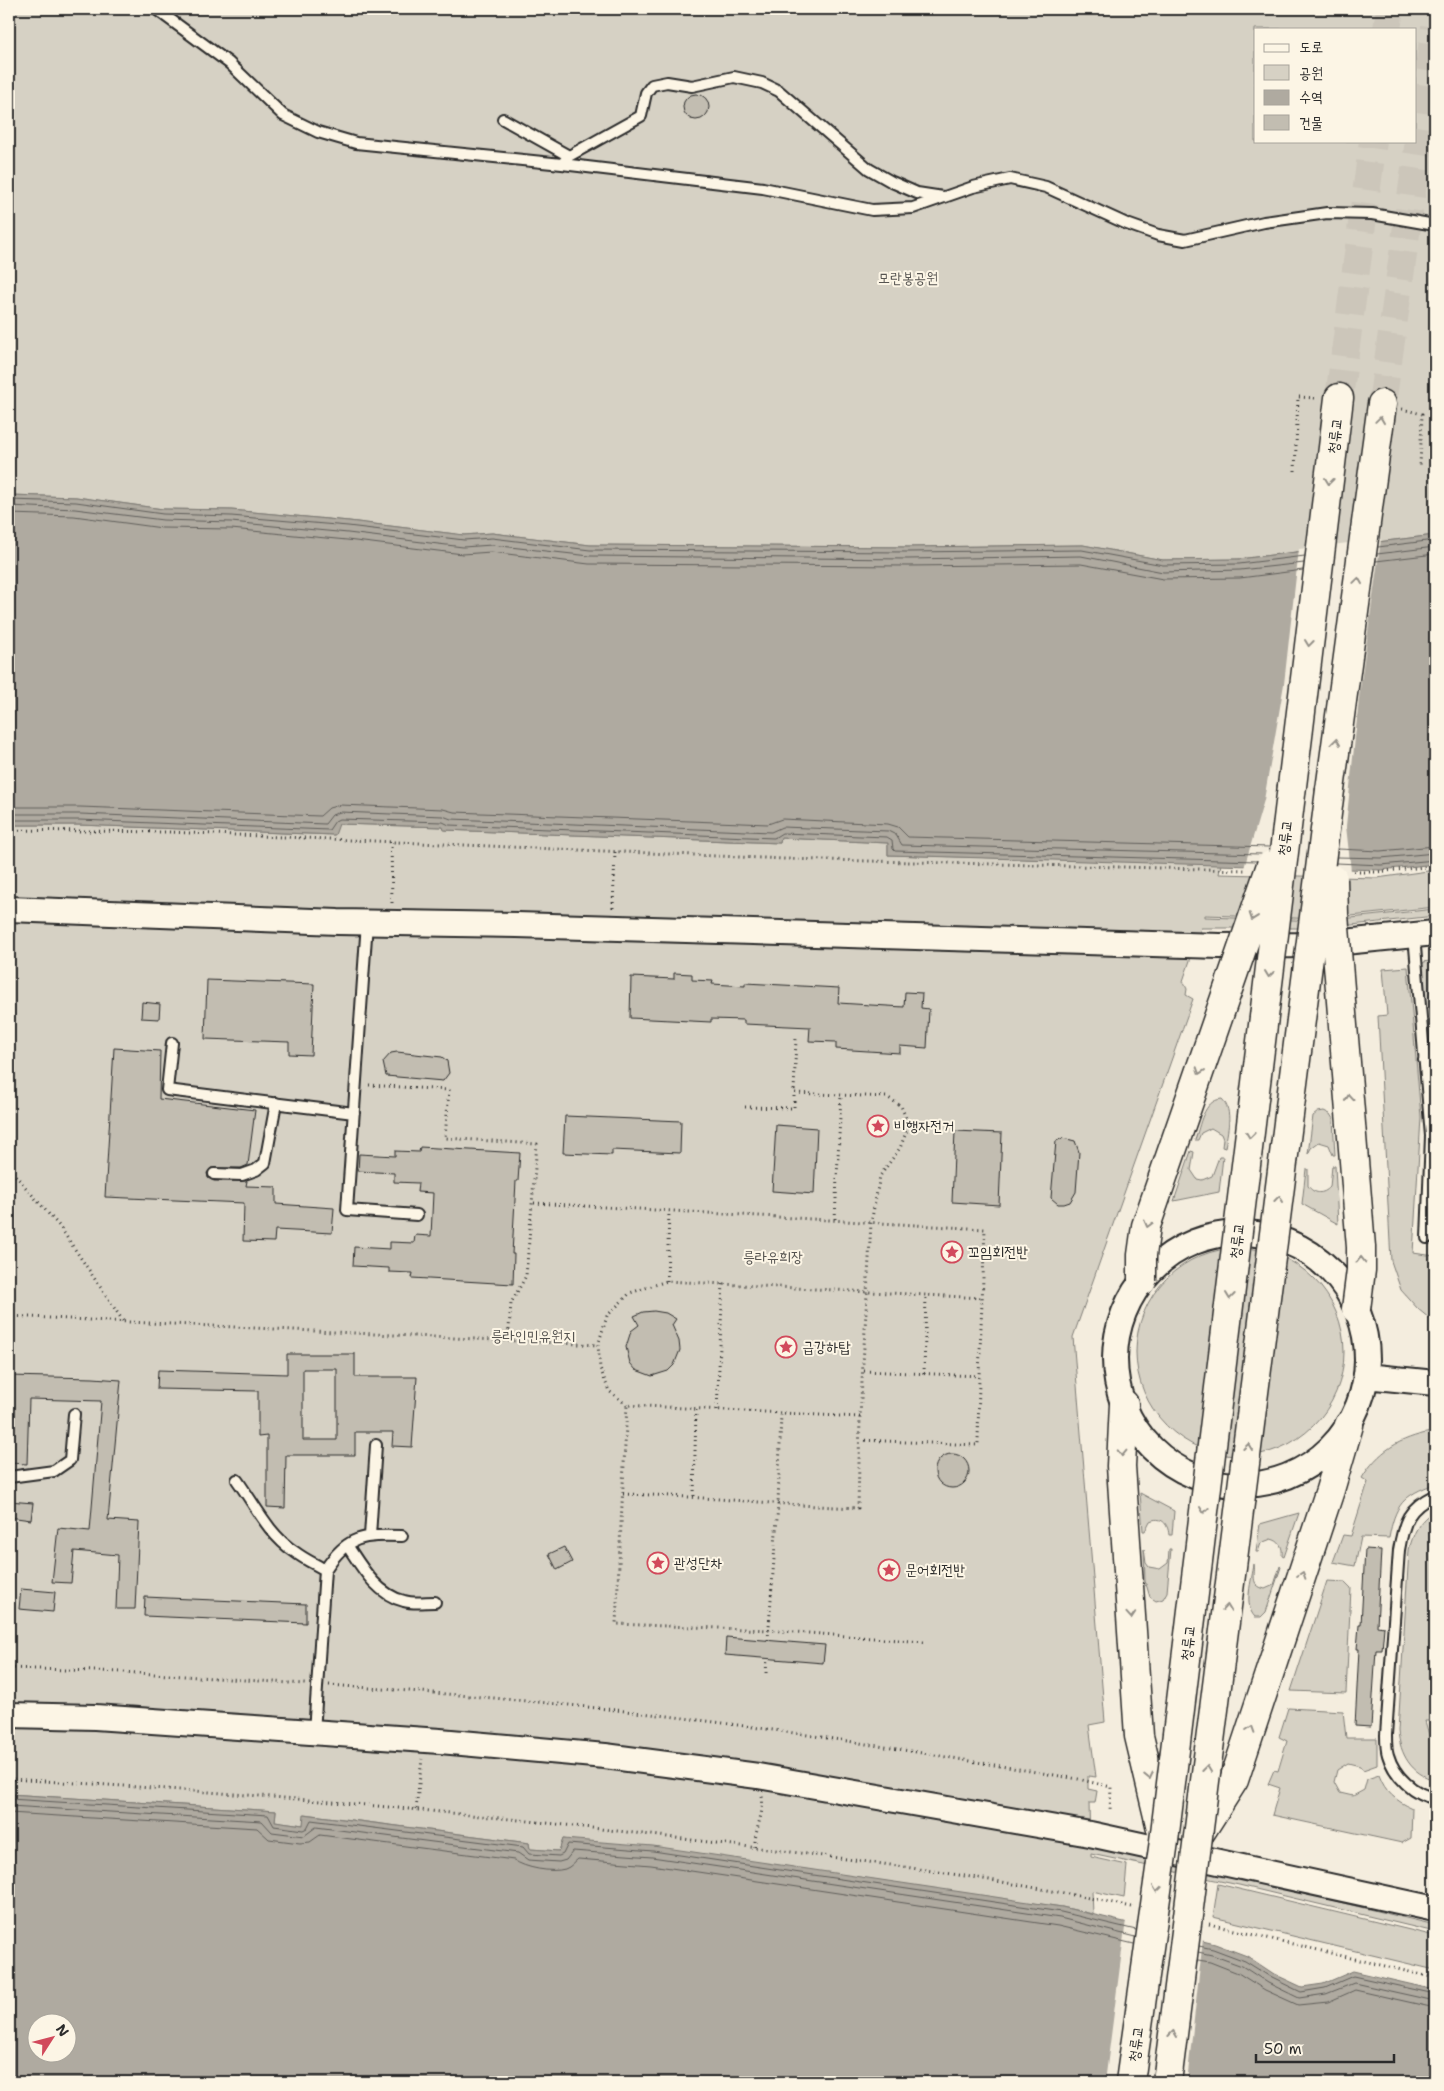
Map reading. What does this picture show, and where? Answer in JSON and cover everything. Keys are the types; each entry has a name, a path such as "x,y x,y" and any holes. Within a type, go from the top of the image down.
{"main road":[{"name":"청류교","path":"1130,2082 1164,1841 1339,398"},
{"path":"1167,2082 1330,790 1382,404"},
{"path":"1142,1282 1142,1255 1146,1226 1274,856 1292,786"},
{"path":"1330,790 1334,915 1362,1247 1356,1309"},
{"path":"1124,1404 1121,1466 1139,1736 1164,1841"},
{"path":"1199,1835 1234,1780 1330,1490 1349,1424"}],"street":[{"path":"9,909 368,922 517,924 1220,946 1314,946 1424,934"},
{"path":"1256,1234 1291,1244 1315,1258 1336,1277 1356,1309 1363,1328 1366,1347 1366,1376 1361,1397 1349,1424 1329,1449 1304,1469 1268,1482 1230,1485 1193,1476 1160,1456 1143,1438 1124,1404 1116,1373 1117,1340 1128,1304 1142,1282 1168,1256 1193,1243 1219,1235 1256,1234"},
{"path":"1366,1376 1435,1383"},
{"path":"9,1715 95,1717 314,1732 605,1756 758,1776 1090,1834 1435,1909"}],"lane":[{"path":"156,9 229,63 283,115 318,132 356,143 565,160 763,188 872,210 913,208 973,186 1010,180 1046,186 1128,224 1158,235 1185,240 1264,222 1327,213 1372,214 1435,225"},
{"path":"565,160 640,116 646,93 652,85 667,82 692,86 734,77 762,83 779,91 838,140 869,169 892,182 917,192 944,198"},
{"path":"503,119 565,160"},
{"path":"368,922 347,1210 417,1215"},
{"path":"1424,934 1424,1060 1433,1136 1427,1238"},
{"path":"172,1043 167,1090 354,1113"},
{"path":"1424,1060 1435,1065"},
{"path":"214,1174 242,1175 256,1170 265,1163 276,1103"},
{"path":"9,1477 54,1471 70,1460 74,1414"},
{"path":"370,1536 376,1445"},
{"path":"237,1480 256,1506 263,1521 275,1534 294,1552 325,1570"},
{"path":"1435,1495 1413,1509 1406,1518 1402,1529 1386,1735 1388,1754 1396,1772 1407,1785 1427,1797 1435,1798"},
{"path":"314,1732 325,1570 334,1556 358,1538 402,1536"},
{"path":"347,1545 363,1570 381,1589 393,1598 406,1602 435,1602"}],"path":[{"path":"1295,471 1298,397"},
{"path":"1420,468 1422,414"},
{"path":"9,830 168,832 785,859 1252,870"},
{"path":"391,842 392,900"},
{"path":"614,908 616,852"},
{"path":"1347,872 1376,872 1435,866"},
{"path":"745,1107 794,1108 796,1038"},
{"path":"368,1084 449,1090 445,1138 537,1144 534,1203 526,1276 511,1303 508,1341"},
{"path":"622,1494 694,1496 778,1505 858,1508 860,1418 864,1371 870,1223 880,1176 900,1148 907,1130 906,1118 901,1106 887,1097 794,1093"},
{"path":"835,1220 841,1096"},
{"path":"9,1127 13,1150 9,1168 60,1227 124,1322"},
{"path":"534,1203 986,1228 979,1376 978,1445 861,1440"},
{"path":"667,1281 669,1211"},
{"path":"860,1418 627,1405 609,1391 600,1368 598,1345 607,1316 630,1293 667,1281 982,1298"},
{"path":"717,1410 723,1283"},
{"path":"924,1374 926,1295"},
{"path":"9,1316 598,1345"},
{"path":"864,1371 979,1376"},
{"path":"627,1405 616,1624 770,1630 924,1642"},
{"path":"694,1496 696,1409"},
{"path":"768,1640 778,1505 781,1413"},
{"path":"766,1673 767,1659"},
{"path":"9,1668 123,1672 316,1684 440,1694 680,1718 826,1738 1078,1779 1111,1787 1110,1811"},
{"path":"416,1809 422,1769"},
{"path":"9,1779 158,1787 526,1819 881,1864 1085,1897"},
{"path":"755,1847 754,1837 763,1804"},
{"path":"1248,1932 1435,1978"}],"green space":[{"name":"모란봉공원","path":"9,9 1435,9 1435,535 1239,559 1163,560 1083,545 908,547 590,545 492,533 464,535 349,521 231,510 163,509 76,497 9,495"},
{"name":"릉라인민유원지","path":"338,824 443,827 445,830 780,843 780,838 888,843 888,855 1221,864 1219,874 1377,878 1435,870 1435,907 1323,919 1205,915 1205,917 1323,921 1435,909 1435,916 1324,928 1201,928 1183,981 1187,989 1186,995 1193,999 1073,1337 1105,1722 1089,1725 1096,1777 1088,1776 1088,1789 1097,1791 1095,1803 1089,1803 1090,1846 1252,1881 1435,1925 1435,1932 1239,1885 1091,1854 1091,1857 1127,1865 1124,1898 1092,1891 1093,1914 1062,1907 563,1839 559,1851 530,1849 529,1843 305,1814 303,1825 275,1821 276,1811 9,1794 9,825 79,825 334,835"},
{"path":"1435,960 1435,1057 1428,1044 1422,965 1424,962"},
{"path":"1408,967 1421,1117 1413,1253 1435,1256 1435,1323 1418,1309 1401,1290 1391,1261 1378,1016 1387,1015 1383,969"},
{"path":"1222,1099 1226,1104 1229,1116 1225,1148 1222,1147 1223,1139 1221,1134 1211,1128 1201,1133 1198,1140 1195,1140 1206,1109 1216,1100"},
{"path":"1324,1111 1330,1114 1333,1119 1335,1155 1333,1155 1329,1145 1319,1142 1311,1148 1308,1154 1313,1116 1318,1112"},
{"path":"1191,1151 1194,1152 1191,1170 1197,1179 1202,1180 1212,1176 1219,1157 1223,1157 1219,1192 1174,1201"},
{"path":"1332,1166 1335,1166 1338,1224 1302,1204 1306,1169 1308,1169 1308,1186 1313,1191 1319,1193 1330,1187"},
{"path":"1240,1248 1260,1250 1280,1256 1306,1272 1320,1286 1336,1312 1342,1332 1344,1352 1342,1372 1336,1392 1320,1418 1306,1432 1280,1448 1260,1454 1240,1456 1220,1454 1200,1448 1174,1432 1160,1418 1144,1392 1138,1372 1136,1352 1138,1332 1144,1312 1160,1286 1174,1272 1200,1256 1220,1250"},
{"path":"1431,1432 1435,1433 1435,1484 1415,1492 1402,1503 1394,1517 1389,1538 1361,1537 1355,1566 1333,1562 1343,1535 1351,1536 1368,1482 1362,1478 1368,1469 1375,1460 1391,1447 1409,1438"},
{"path":"1140,1493 1174,1511 1172,1535 1169,1535 1165,1524 1157,1519 1150,1521 1145,1531 1143,1531"},
{"path":"1435,1511 1435,1721 1425,1721 1430,1738 1435,1745 1435,1780 1419,1773 1408,1762 1401,1748 1398,1731 1409,1550 1412,1538 1421,1523 1429,1514"},
{"path":"1299,1513 1284,1557 1282,1556 1280,1545 1277,1541 1271,1539 1261,1543 1258,1552 1256,1552 1260,1524"},
{"path":"1144,1549 1146,1563 1149,1567 1160,1569 1168,1563 1169,1549 1171,1549 1167,1592 1163,1599 1156,1601 1150,1597 1145,1581"},
{"path":"1254,1564 1255,1582 1265,1589 1274,1585 1281,1567 1266,1612 1261,1617 1255,1617 1251,1612 1249,1599"},
{"path":"1327,1581 1345,1582 1351,1588 1346,1693 1291,1691"},
{"path":"1288,1708 1343,1711 1346,1738 1377,1738 1377,1765 1363,1770 1360,1766 1348,1763 1337,1770 1334,1782 1340,1793 1353,1796 1364,1790 1367,1779 1379,1775 1384,1786 1392,1795 1412,1808 1411,1838 1402,1843 1272,1815 1280,1788 1268,1784 1274,1770 1278,1771 1287,1741 1279,1737"},
{"path":"1218,1884 1435,1936 1435,1970 1213,1917"}],"water":[{"path":"9,495 76,497 163,509 231,510 349,521 464,535 492,533 590,545 908,547 1083,545 1163,560 1239,559 1435,535 1435,864 1381,870 888,855 888,843 781,838 780,843 339,824 335,835 79,825 9,825"},
{"path":"9,1794 276,1811 275,1821 303,1825 304,1814 529,1843 530,1849 559,1851 563,1839 653,1846 1062,1907 1215,1944 1247,1956 1274,1974 1302,1987 1323,1984 1353,1971 1435,1990 1435,2082 9,2082"}],"pier":[{"path":"1381,539 1360,689 1346,826 1351,871 1244,868 1264,800 1284,684 1299,549"},
{"path":"1126,1920 1203,1939 1187,2082 1105,2082"}],"building":[{"path":"696,94 705,98 709,107 705,116 696,120 687,116 683,107 687,98"},
{"path":"674,973 692,974 692,980 713,981 712,984 745,986 745,983 839,988 838,1003 904,1007 905,992 922,993 921,1008 929,1009 927,1048 900,1046 900,1053 836,1049 836,1042 809,1041 810,1027 744,1024 744,1020 711,1019 711,1022 630,1018 631,977 674,979"},
{"path":"207,980 314,984 311,1055 289,1054 289,1042 205,1039"},
{"path":"142,1002 160,1004 159,1019 141,1018"},
{"path":"114,1048 160,1051 159,1099 255,1110 248,1165 241,1168 211,1168 207,1173 208,1178 214,1181 247,1181 246,1186 276,1187 276,1204 334,1208 332,1233 275,1230 274,1242 243,1241 244,1203 105,1197"},
{"path":"391,1053 442,1057 447,1061 449,1073 443,1081 386,1076 383,1062"},
{"path":"565,1116 681,1121 680,1153 612,1150 612,1155 563,1153"},
{"path":"776,1125 817,1128 814,1194 772,1191"},
{"path":"955,1131 1002,1133 999,1205 952,1202"},
{"path":"1063,1138 1075,1141 1079,1152 1076,1192 1070,1202 1058,1204 1051,1198 1056,1141"},
{"path":"420,1147 520,1153 518,1181 516,1181 512,1254 514,1254 513,1284 412,1278 413,1273 389,1272 389,1268 353,1266 354,1247 390,1249 390,1242 414,1243 415,1235 431,1236 433,1193 417,1192 418,1183 394,1182 394,1173 358,1171 359,1154 395,1156 395,1151 419,1152"},
{"path":"643,1312 666,1313 676,1319 672,1325 679,1341 680,1350 674,1365 668,1371 652,1376 636,1370 630,1363 626,1347 631,1331 639,1325 634,1316"},
{"path":"287,1354 355,1354 355,1377 417,1377 412,1447 392,1446 393,1432 355,1432 355,1455 286,1455 285,1508 267,1507 267,1436 258,1437 258,1391 157,1389 158,1370 287,1374","holes":["303,1369 337,1369 337,1440 303,1440"]},
{"path":"9,1376 121,1380 108,1520 139,1522 135,1609 116,1609 118,1555 74,1551 71,1583 52,1582 58,1528 90,1531 101,1401 29,1399 27,1464 9,1463"},
{"path":"952,1454 959,1455 964,1459 968,1464 968,1478 964,1483 959,1487 952,1488 945,1487 940,1483 936,1478 935,1471 936,1464 940,1459 945,1455"},
{"path":"9,1501 33,1503 31,1520 9,1517"},
{"path":"564,1547 572,1562 557,1570 549,1554"},
{"path":"1365,1549 1381,1550 1377,1626 1384,1627 1382,1650 1376,1650 1371,1727 1355,1726 1359,1649 1357,1649 1359,1625 1361,1625"},
{"path":"21,1589 55,1592 53,1612 19,1609"},
{"path":"145,1597 306,1604 306,1623 144,1616"},
{"path":"726,1637 825,1645 823,1663 725,1655"}],"tunnel":[{"path":"1387,28 1390,9"},
{"path":"1382,404 1435,27"},
{"path":"1339,398 1373,142"}],"place":[{"name":"비행자전거","path":"878,1126"},
{"name":"꼬임회전반","path":"952,1252"},
{"name":"급강하탑","path":"786,1347"},
{"name":"관성단차","path":"658,1563"},
{"name":"문어회전반","path":"889,1570"}],"park label":[{"name":"릉라유희장","path":"773,1257"}]}
